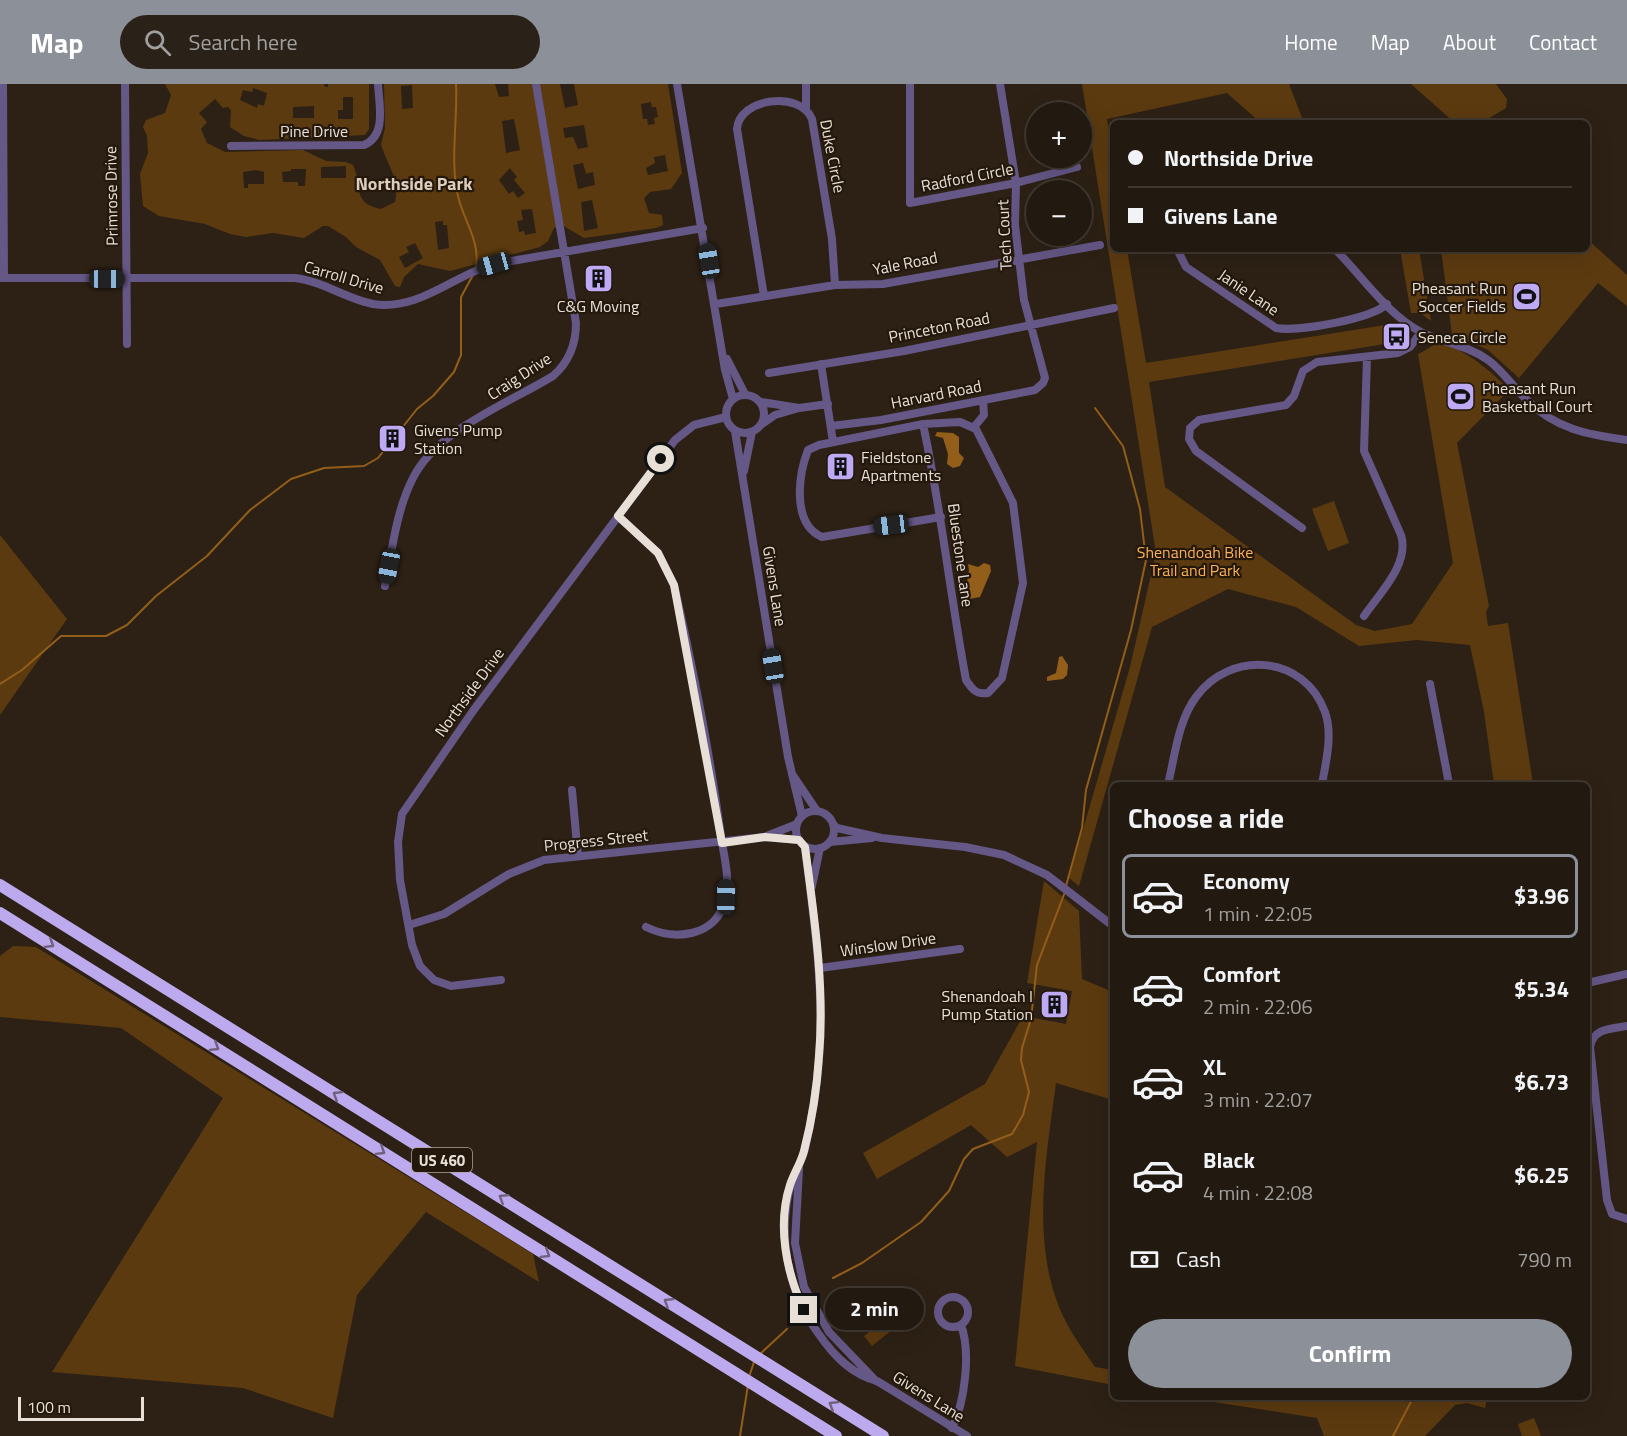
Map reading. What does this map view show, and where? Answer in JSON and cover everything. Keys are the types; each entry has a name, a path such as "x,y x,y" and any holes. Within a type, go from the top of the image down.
{"highway":[{"name":"US 460","path":"0,885 883,1436"},
{"name":"US 460","path":"0,913 837,1436"}],"street":[{"path":"2,278 3,84"},
{"name":"Primrose Drive","path":"125,84 127,344"},
{"name":"Pine Drive","path":"231,146 364,145 375,137 379,129 378,84"},
{"name":"Craig Drive","path":"385,586 407,491 425,459 454,432 552,376 568,358 574,344 576,323 536,84"},
{"path":"677,84 733,399"},
{"path":"806,84 806,108"},
{"name":"Radford Circle","path":"910,84 910,203 1016,183 1073,168"},
{"name":"Tech Court","path":"1000,84 1016,183 1015,225 1019,260 1029,324 1044,373 1043,383"},
{"name":"Duke Circle","path":"764,296 741,169 737,125 741,115 751,107 786,102 798,103 806,108 812,119 835,257 835,285"},
{"name":"Carroll Drive","path":"2,278 307,280 365,302 390,305 429,296 475,270 563,252 704,228"},
{"name":"Yale Road","path":"716,304 835,285 865,286 1100,245"},
{"name":"Janie Lane","path":"1179,252 1185,267 1276,328 1294,330 1374,313 1387,304"},
{"path":"1338,252 1387,304 1421,332 1480,354 1497,367 1534,408 1557,423 1582,433 1627,440"},
{"name":"Princeton Road","path":"769,373 904,351 1114,308"},
{"path":"1302,528 1196,451 1190,444 1189,431 1199,420 1286,405 1294,396 1300,376 1312,363 1405,351 1421,332"},
{"path":"724,354 745,394 760,402 799,408"},
{"path":"1364,616 1400,563 1404,549 1401,536 1364,451 1367,357"},
{"path":"821,364 833,442"},
{"name":"Harvard Road","path":"831,426 1035,390 1043,383"},
{"path":"745,394 733,399 728,405 726,417 735,430 752,432 775,415 799,408 828,404"},
{"path":"940,517 822,537 810,531 802,506 803,462 808,450 833,442 923,424 960,422 974,427 984,415 983,400"},
{"path":"760,402 765,415 762,424"},
{"name":"Northside Drive","path":"501,980 462,987 451,986 434,980 420,966 400,880 398,842 402,814 473,711 618,516 685,431 694,425 726,417"},
{"name":"Bluestone Lane","path":"923,424 931,474 938,490 957,635 966,680 972,689 980,694 988,693 1002,678 1023,583 1013,502 993,459 974,427"},
{"name":"Givens Lane","path":"735,430 792,774 802,816"},
{"name":"Givens Lane","path":"744,475 752,432"},
{"path":"618,516 658,553 674,585 722,843 726,897 722,910 712,924 704,929 684,935 661,933 646,927"},
{"path":"1168,782 1185,718 1204,687 1230,669 1263,663 1282,667 1300,679 1322,704 1329,732 1322,782"},
{"path":"1430,684 1449,782"},
{"name":"Givens Lane","path":"792,774 818,811"},
{"path":"572,790 578,856"},
{"path":"882,838 830,842 820,849 802,843 796,824 802,816 818,811 827,815 837,828 882,838 965,847 1004,855 1029,865 1055,880 1110,922"},
{"name":"Progress Street","path":"409,925 449,911 528,864 578,856 765,837 796,824"},
{"path":"830,842 833,824"},
{"name":"Progress Street","path":"765,837 802,843"},
{"name":"Givens Lane","path":"802,843 811,890 820,968 821,1028 818,1076 810,1126 799,1169 791,1183 785,1224 786,1249 793,1284 809,1319 827,1345 861,1377 877,1381 967,1436"},
{"name":"Givens Lane","path":"811,890 820,849"},
{"name":"Winslow Drive","path":"820,968 960,949"},
{"path":"1590,982 1627,974"},
{"path":"1627,1026 1598,1033 1590,1047 1606,1200 1612,1214 1627,1218"},
{"path":"952,1428 959,1405 968,1348 961,1325"}],"green space":[{"path":"165,84 324,84 328,87 328,84 369,84 369,129 365,135 260,140 244,136 230,127 231,110 228,107 223,108 215,99 199,113 207,122 201,129 207,143 225,152 303,150 326,161 346,162 353,165 365,203 381,209 395,202 396,194 395,179 381,145 385,128 384,84 495,84 499,97 509,96 508,84 560,84 565,108 578,105 574,84 668,84 682,173 671,189 650,192 644,198 649,213 662,215 663,225 656,228 584,238 562,225 554,228 548,241 540,247 450,271 418,264 404,277 400,287 395,286 380,260 356,247 346,237 328,226 323,226 304,238 273,233 246,237 230,234 205,224 159,216 143,206 140,174 148,153 147,136 143,127 146,120 165,113 171,95","holes":["412,85 413,108 402,109 401,86","253,88 267,93 264,106 258,104 257,108 240,100 243,90 252,92","343,97 353,97 353,119 338,119 338,110 343,110","651,102 652,107 656,107 658,117 654,118 655,124 648,125 647,119 643,119 641,104","314,106 314,118 293,118 293,107","514,119 520,150 506,153 502,121","584,125 588,147 578,149 573,137 565,138 563,128","665,155 668,171 648,175 646,168 655,163 654,157","583,163 586,174 593,172 595,185 578,189 573,165","346,166 346,178 321,178 321,167","510,168 517,177 514,180 525,193 518,198 513,191 509,194 499,180","291,169 306,169 305,186 298,186 298,182 283,182 282,172 291,171","256,170 264,172 264,184 248,184 248,188 244,188 243,172","592,200 598,228 584,231 581,202","532,209 536,233 525,235 524,231 519,232 517,221 523,220 521,210","443,221 443,225 447,225 449,248 438,250 435,222","415,243 423,258 405,268 399,257 409,252 406,247"]},
{"name":"Shenandoah Bike Trail and Park","path":"1082,84 1289,84 1303,120 1258,120 1227,93 1107,119 1110,139 1110,252 1128,252 1146,363 1398,323 1395,333 1397,342 1149,382 1165,487 1356,625 1375,631 1412,624 1453,563 1418,354 1434,345 1443,345 1464,353 1495,376 1509,390 1457,443 1489,606 1486,612 1488,626 1508,623 1533,782 1494,782 1484,712 1470,645 1417,640 1359,646 1296,607 1228,589 1152,627 1079,886 1069,878 1130,667 1156,553 1092,147 1092,102 1085,102"},
{"path":"1411,84 1496,84 1507,99 1506,108 1486,120 1452,120"},
{"path":"1590,242 1627,275 1627,306 1598,283 1519,378 1488,350 1452,334 1441,252 1590,252"},
{"path":"1401,252 1420,252 1431,321 1420,313 1411,313"},
{"path":"1334,501 1349,543 1328,551 1312,509"},
{"path":"0,535 67,619 0,715"},
{"path":"1044,881 1079,911 1082,979 1110,991 1110,1099 1056,1083 1043,1203 1047,1263 1054,1292 1068,1326 1095,1367 1110,1370 1110,1384 1015,1366 1037,1142 1007,1157 971,1125 877,1179 863,1153 985,1084 1023,1016 1066,1024 1072,991 1027,983"},
{"path":"13,946 36,947 533,1254 539,1282 426,1212 357,1295 333,1418 243,1388 52,1372 223,1098 121,1028 0,1017 0,956"},
{"path":"885,1320 892,1330 872,1346 864,1336"},
{"path":"1200,1400 1486,1400 1485,1408 1467,1403 1455,1405 1425,1436 1324,1436 1317,1418"},
{"path":"1534,1418 1541,1436 1522,1436 1518,1424"}],"shaded area":[{"path":"937,432 953,433 959,437 959,453 964,458 960,466 953,468 947,464 948,454 943,438 935,436"},
{"path":"984,563 990,565 991,571 980,597 964,600 968,564 978,567"},
{"path":"1062,656 1068,665 1067,675 1063,679 1047,681 1047,677 1056,673 1059,657"}],"waterway":[{"path":"456,84 454,157 456,186 476,249 476,267"},
{"path":"0,684 22,670 61,636 106,636 127,625 156,596 207,556 250,510 291,479 324,468 364,466 378,458 417,409 433,396 454,372 461,355 461,297 473,275"},
{"path":"1066,886 1082,828 1086,790 1131,630 1146,560 1140,509 1123,446 1095,408"},
{"path":"833,1278 862,1263 921,1222 949,1191 964,1159 973,1149 1012,1134 1023,1115 1029,1092 1021,1060 1022,1048 1031,1019 1037,965 1065,892"},
{"path":"759,1355 787,1329"},
{"path":"749,1377 754,1362"},
{"path":"740,1436 748,1385"},
{"path":"1393,1436 1412,1400"}],"place":[{"name":"C&G Moving","path":"598,278"},
{"name":"Pheasant Run Soccer Fields","path":"1527,297"},
{"name":"Seneca Circle","path":"1397,337"},
{"name":"Pheasant Run Basketball Court","path":"1461,397"},
{"name":"Givens Pump Station","path":"393,439"},
{"name":"Fieldstone Apartments","path":"840,466"},
{"name":"Shenandoah I Pump Station","path":"1054,1005"}],"district":[{"name":"Northside Park","path":"414,183"}],"route":[{"path":"661,459 618,516 658,553 674,585 722,843 765,837 774,840 799,840 805,847 820,968 820,1046 817,1083 805,1148 799,1169 791,1183 785,1214 789,1268 804,1310"}]}
